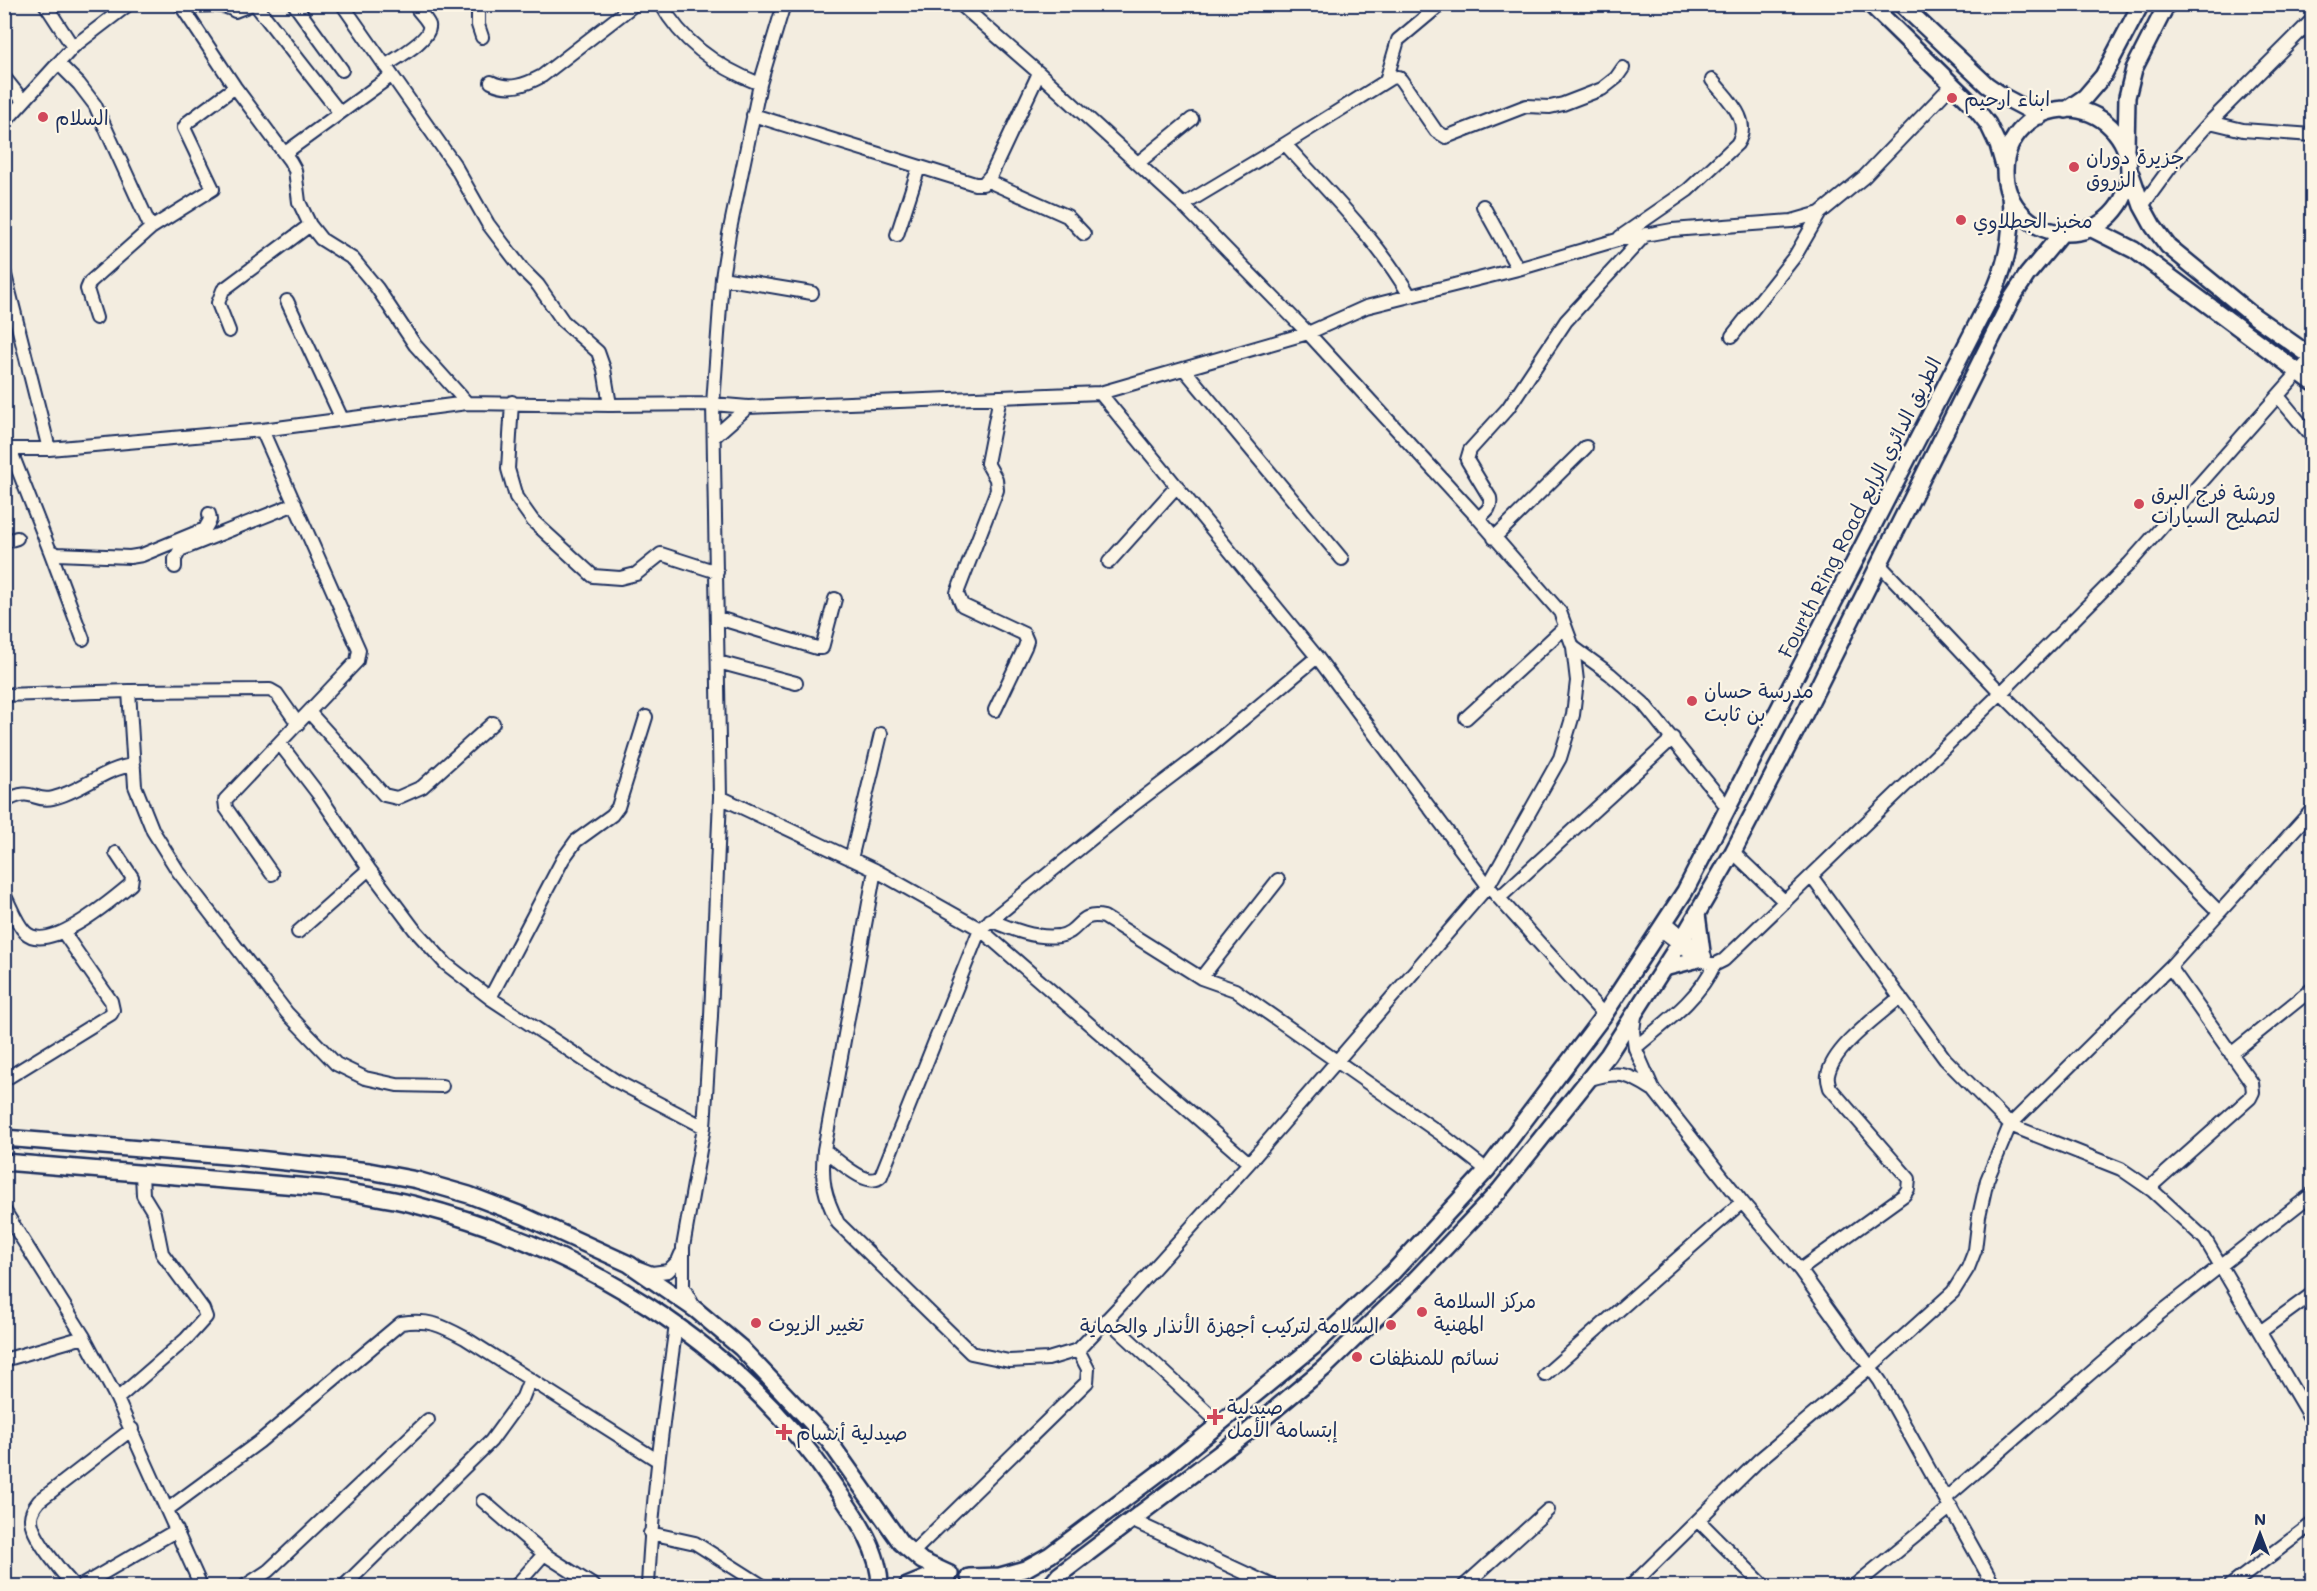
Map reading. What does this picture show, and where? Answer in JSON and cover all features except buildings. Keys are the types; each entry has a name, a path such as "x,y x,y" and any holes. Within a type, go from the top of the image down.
{"main road":[{"path":"1870,4 1953,84 1988,124 1998,145 2010,195 2022,214 2051,231 2062,233 2090,228 2107,219 2119,204 2127,187 2125,121 2127,97 2134,69 2167,4"},
{"path":"1901,4 1987,85 2040,116"},
{"path":"2066,110 2085,97 2103,76 2141,4"},
{"path":"2005,169 2007,156 2015,138 2028,123 2040,116 2052,111 2066,110 2086,113 2104,122 2114,131 2128,161 2142,206 2168,246 2251,314 2313,357"},
{"name":"Fourth Ring Road الطريق الدائري الرابع","path":"969,1577 1000,1576 1025,1569 1042,1560 1163,1470 1313,1347 1392,1272 1487,1170 1604,1015 1664,926 1728,808 1996,287 2011,239 2010,195"},
{"path":"2090,228 2134,250 2313,382"},
{"path":"1050,1587 1059,1575 1244,1435 1324,1368 1408,1287 1499,1191 1590,1079 1664,968 1733,852 2012,298 2027,275 2062,233"},
{"path":"1664,968 1706,960 1697,914"},
{"path":"5,1138 239,1157 369,1171 417,1180 469,1195 524,1216 629,1264 696,1310 741,1348 829,1441 890,1528 912,1553 922,1561 950,1574"},
{"path":"237,1181 239,1157"},
{"path":"5,1163 322,1188 367,1195 461,1218 566,1260 640,1301 699,1341 776,1410 811,1452 862,1529 876,1561 880,1587"},
{"path":"907,1587 934,1575 950,1574 969,1577 989,1587"}],"street":[{"path":"45,4 73,47"},
{"path":"4,123 73,47 129,4"},
{"path":"181,6 228,7 235,11 254,4 340,113"},
{"path":"294,4 342,70"},
{"path":"342,4 454,164 488,224 514,259 538,285 563,321 598,352 604,369 610,405"},
{"path":"478,4 478,25 482,37"},
{"path":"491,82 508,87 531,82 542,76 635,4"},
{"path":"661,4 678,30 692,44 736,74 760,84"},
{"path":"629,1264 652,1273 668,1272 678,1261 683,1247 704,1127 720,797 713,404 722,278 729,234 760,84 784,4"},
{"path":"875,870 824,1150 822,1174 827,1200 838,1223 971,1353 1010,1361 1048,1359 1078,1350 1107,1319 1249,1163 1488,886 1560,758 1573,715 1577,681 1573,647 1560,612 1478,518 1308,333 1184,205 960,4"},
{"path":"1386,81 1398,40 1441,4"},
{"path":"181,6 235,87 285,153 295,170 298,202 310,225 321,239 353,259 377,288 415,345 467,403"},
{"path":"285,153 340,113 416,45 428,32 428,24 418,10"},
{"path":"2142,206 2172,165 2210,122 2313,20"},
{"path":"58,63 79,84 95,105 151,228"},
{"path":"1184,205 1395,77 1401,80 1436,131 1446,136 1453,136 1526,106 1550,107 1602,89 1623,69"},
{"path":"753,115 975,184 983,184 987,181 1039,73"},
{"path":"4,77 23,101"},
{"path":"1617,240 1688,190 1743,136 1741,117 1712,80"},
{"path":"1732,336 1795,256 1820,213 1864,177 1953,84"},
{"path":"96,318 87,289 88,284 151,228 213,189 184,128 188,122 235,87"},
{"path":"1138,163 1192,119"},
{"path":"2210,122 2243,130 2313,135"},
{"path":"1285,144 1371,240 1395,270 1410,296"},
{"path":"897,235 919,167"},
{"path":"987,181 1067,216 1084,234"},
{"path":"1483,206 1518,269"},
{"path":"83,639 50,551 7,449 49,448 262,430 467,403 713,404 748,407 1101,393 1308,333 1366,307 1518,269 1617,240 1672,230 1792,221 1820,213"},
{"path":"229,331 218,303 223,290 310,225"},
{"path":"1478,518 1490,508 1491,503 1467,460 1470,450 1508,408 1566,321 1646,234"},
{"path":"4,271 9,312 49,448"},
{"path":"722,278 812,293"},
{"path":"287,300 342,418"},
{"path":"1664,926 1706,960 1724,960 2001,693 2129,564 2313,357"},
{"path":"1184,369 1342,559"},
{"path":"1101,393 1317,657 1488,886 1604,1015"},
{"path":"2278,396 2313,437"},
{"path":"995,710 1025,647 1026,638 1024,634 962,605 957,593 997,490 996,479 987,463 1000,397"},
{"path":"512,402 508,469 516,496 533,521 593,576 620,578 636,574 661,554 717,572"},
{"path":"714,437 748,407"},
{"path":"262,430 359,650 357,661 280,744 227,796 225,804 272,874"},
{"path":"1494,538 1586,447"},
{"path":"1109,562 1177,486"},
{"path":"175,567 175,559 180,550 295,504"},
{"path":"50,551 85,557 118,558 142,555 205,529 210,520 209,514"},
{"path":"4,542 18,538"},
{"path":"1879,564 2001,693 2218,912"},
{"path":"718,618 822,648 835,599"},
{"path":"1466,718 1565,627"},
{"path":"1573,647 1610,674 1643,703 1728,808"},
{"path":"824,1150 862,1178 871,1181 881,1176 980,929 1132,806 1211,746 1317,657"},
{"path":"718,662 796,683"},
{"path":"4,695 270,690 277,694 298,724"},
{"path":"129,691 135,786 153,831 178,871 287,1012 336,1064 365,1078 397,1085 442,1086"},
{"path":"309,712 384,795 397,798 422,787 494,723"},
{"path":"490,998 563,859 576,841 612,815 618,807 646,717"},
{"path":"851,859 881,734"},
{"path":"1499,898 1673,738"},
{"path":"280,744 319,795 369,870 414,929 446,964 490,998 616,1081 704,1127"},
{"path":"4,802 25,793 50,799 119,767 134,765"},
{"path":"720,797 875,870 980,929 1249,1163"},
{"path":"1631,1587 1760,1460 1870,1367 1953,1292 1968,1268 1975,1250 1979,1216 1987,1180 2010,1125 2170,967 2313,810"},
{"path":"1733,852 1785,902"},
{"path":"4,894 24,931 31,936 63,932 98,911 131,884 132,878 116,853"},
{"path":"298,932 369,870"},
{"path":"1811,876 1945,1059 2010,1125 2121,1169 2149,1188 2205,1239 2313,1421"},
{"path":"1201,978 1278,880"},
{"path":"990,920 1010,929 1032,934 1059,936 1072,931 1084,917 1094,915 1104,917 1201,978 1235,990 1441,1134 1487,1170"},
{"path":"4,1080 72,1040 111,1014 113,1010 111,1001 63,932"},
{"path":"1635,1048 1684,1005 1707,978 1706,960"},
{"path":"2149,1188 2250,1098 2253,1092 2252,1083 2170,967"},
{"path":"2231,1054 2313,989"},
{"path":"1800,1269 1904,1195 1908,1189 1909,1179 1830,1088 1827,1077 1831,1064 1842,1049 1900,997"},
{"path":"1636,1011 1633,1031 1635,1048 1653,1089 1742,1202 1800,1269 1870,1367 1994,1587"},
{"path":"1590,1079 1621,1074 1635,1077 1653,1089"},
{"path":"117,1399 186,1339 206,1317 203,1309 162,1253 154,1213 143,1195 142,1173"},
{"path":"1854,1587 2159,1314 2313,1194"},
{"path":"1545,1375 1742,1202"},
{"path":"4,1210 84,1337 117,1399 201,1587"},
{"path":"683,1247 683,1287 696,1310"},
{"path":"2260,1332 2313,1294"},
{"path":"1107,1319 1220,1424"},
{"path":"168,1509 259,1442 401,1323 418,1320 436,1323 465,1338 657,1460"},
{"path":"648,1587 650,1533 657,1460 676,1325"},
{"path":"4,1360 84,1337"},
{"path":"912,1553 1087,1382 1088,1369 1078,1350"},
{"path":"344,1587 491,1441 523,1397 530,1379"},
{"path":"245,1587 268,1571 428,1420"},
{"path":"74,1587 54,1563 33,1528 31,1519 33,1509 39,1501 132,1429"},
{"path":"483,1501 544,1554 594,1587"},
{"path":"1464,1587 1548,1509"},
{"path":"1131,1520 1273,1587"},
{"path":"1698,1520 1764,1587"},
{"path":"2230,1587 2313,1524"},
{"path":"81,1587 177,1530"},
{"path":"650,1533 696,1543 763,1587"},
{"path":"516,1587 544,1554"}],"place":[{"name":"ابناء ارحيم","path":"1952,98"},
{"name":"السلام","path":"43,117"},
{"name":"جزيرة دوران الزروق","path":"2074,167"},
{"name":"مخبز الجطلاوي","path":"1961,220"},
{"name":"ورشة فرج البرق لتصليح السيارات","path":"2139,504"},
{"name":"مدرسة حسان بن ثابت","path":"1692,701"},
{"name":"مركز السلامة المهنية","path":"1422,1312"},
{"name":"تغيير الزيوت","path":"756,1323"},
{"name":"السلامة لتركيب أجهزة الأنذار والحماية","path":"1391,1325"},
{"name":"نسائم للمنظفات","path":"1357,1357"},
{"name":"صيدلية إبتسامة الأمل","path":"1215,1417"},
{"name":"صيدلية أنسام","path":"784,1432"}]}
